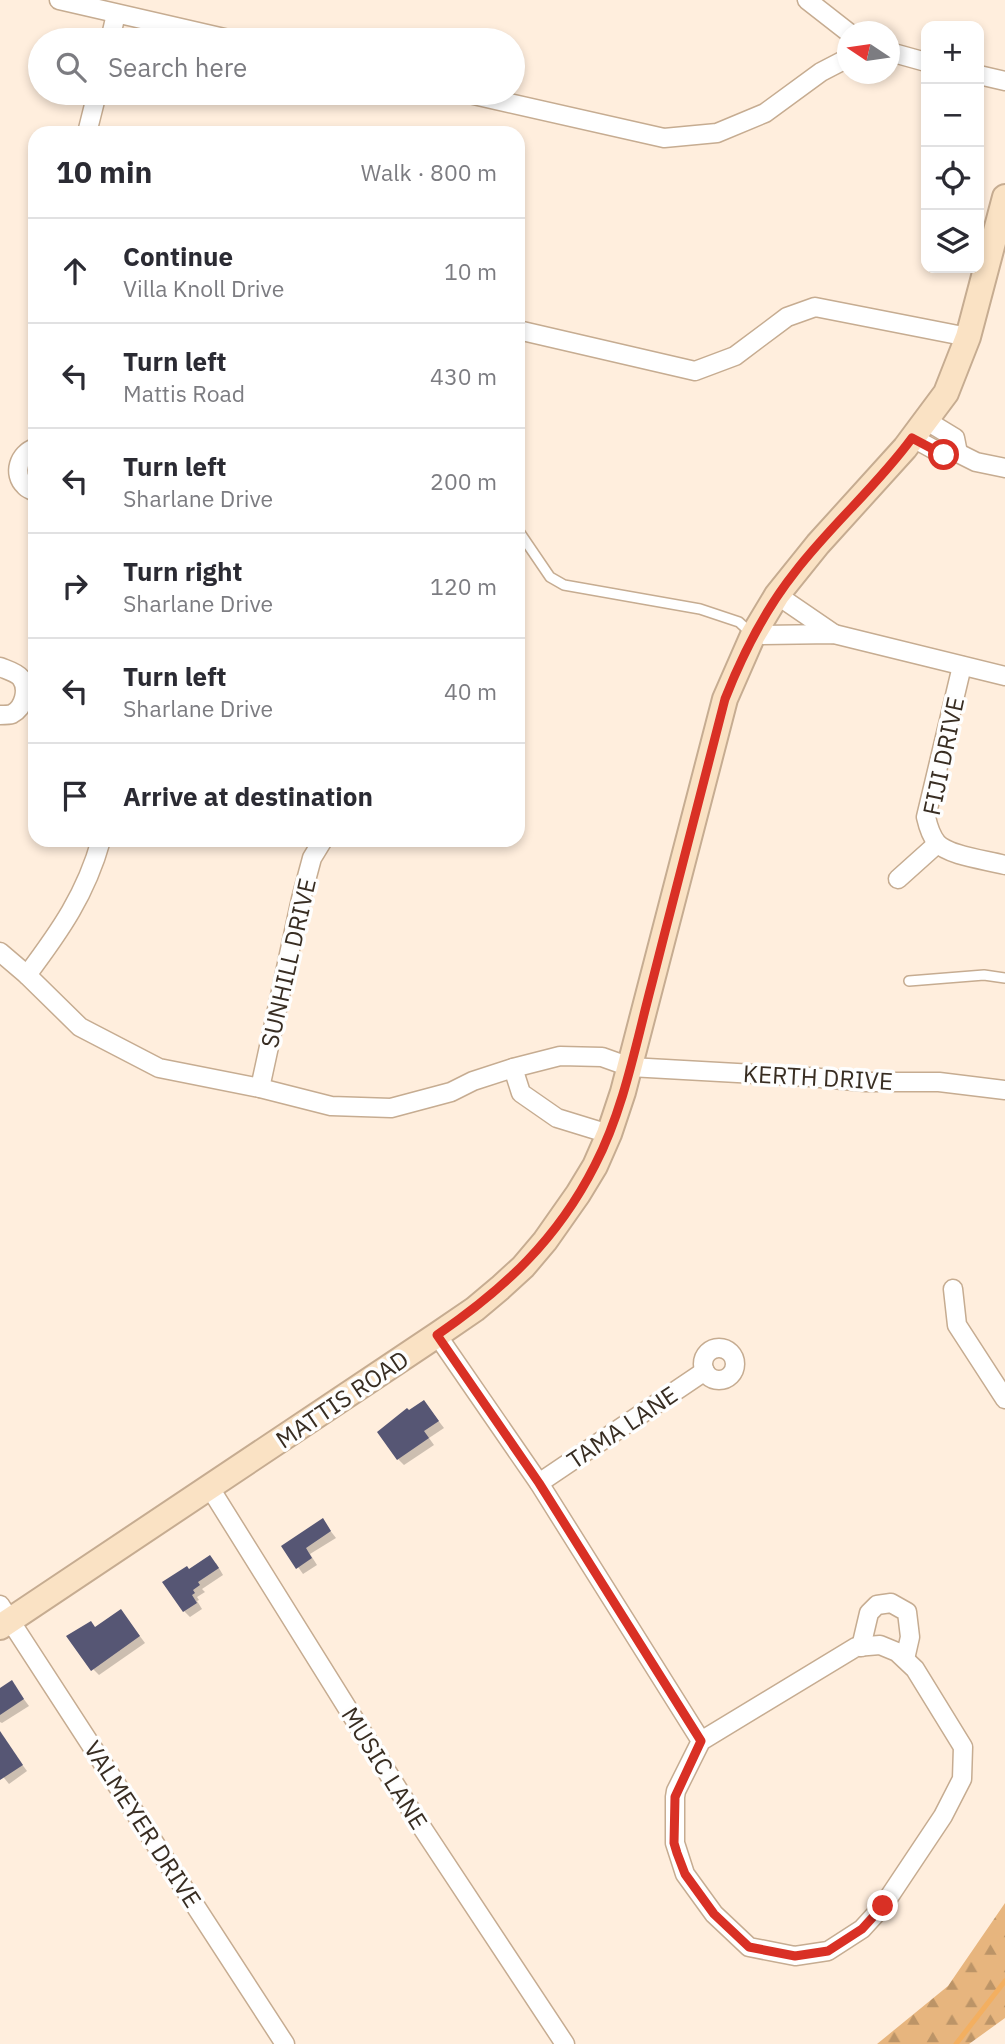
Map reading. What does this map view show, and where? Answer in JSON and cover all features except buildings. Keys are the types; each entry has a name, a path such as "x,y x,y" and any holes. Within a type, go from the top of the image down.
{"main road":[{"name":"MATTIS ROAD","path":"4,1618 210,1488 475,1309 523,1267 545,1241 595,1166 609,1135 630,1067 725,699 753,635 777,595 818,544 920,430 946,393 968,337 1005,197"}],"street":[{"path":"59,0 179,28"},
{"path":"807,0 837,23"},
{"path":"113,28 116,14"},
{"path":"900,54 921,60"},
{"path":"519,105 664,138 717,133 765,113 821,72 837,64"},
{"path":"984,76 1005,81"},
{"path":"89,126 94,105"},
{"path":"525,332 695,371 735,356 787,317 815,307 968,337"},
{"path":"920,430 955,438 958,453 976,462 1005,468"},
{"path":"28,451 20,459 18,471 23,485 28,488"},
{"path":"777,595 834,634"},
{"path":"753,635 834,634 1005,676"},
{"name":"FIJI DRIVE","path":"962,666 926,817 937,844 957,853 1005,864"},
{"path":"0,667 19,676 28,694"},
{"path":"0,715 10,715 28,701"},
{"name":"FIJI DRIVE","path":"898,879 937,844"},
{"path":"27,975 68,919 93,869 99,847"},
{"name":"SUNHILL DRIVE","path":"260,1088 304,888 312,858 319,847"},
{"name":"KERTH DRIVE","path":"0,952 80,1027 159,1068 260,1088 331,1106 391,1108 451,1092 473,1081 513,1068 560,1056 602,1058 630,1067 866,1082 939,1082 1005,1090"},
{"path":"513,1068 520,1093 557,1118 609,1135"},
{"path":"953,1290 957,1325 1005,1399"},
{"path":"437,1335 539,1483 701,1741"},
{"name":"TAMA LANE","path":"539,1483 705,1371"},
{"name":"MUSIC LANE","path":"210,1488 419,1822 565,2044"},
{"path":"861,1647 869,1613 877,1605 891,1603 907,1612 910,1637 905,1659"},
{"name":"VALMEYER DRIVE","path":"4,1618 285,2044"},
{"path":"880,1645 897,1651 915,1669 963,1747 962,1779 943,1816 891,1895 862,1929 828,1951 795,1956 749,1947 714,1914 685,1874 674,1843 675,1797 701,1741 856,1647 861,1647 880,1645"}],"lane":[{"path":"525,540 550,577 564,585 700,609 739,622 753,635"},
{"path":"909,981 984,975 1005,978"}],"green space":[{"path":"1005,1903 1005,2018 969,2044 877,2044 948,1986"}],"waterway":[{"path":"956,2044 1005,1981"}],"route":[{"path":"883,1906 862,1929 828,1951 795,1956 749,1947 714,1914 685,1874 674,1843 676,1791 701,1741 539,1483 437,1335 475,1309 523,1267 561,1219 595,1166 609,1135 630,1067 725,699 739,663 765,614 795,570 912,438 944,455"}]}
